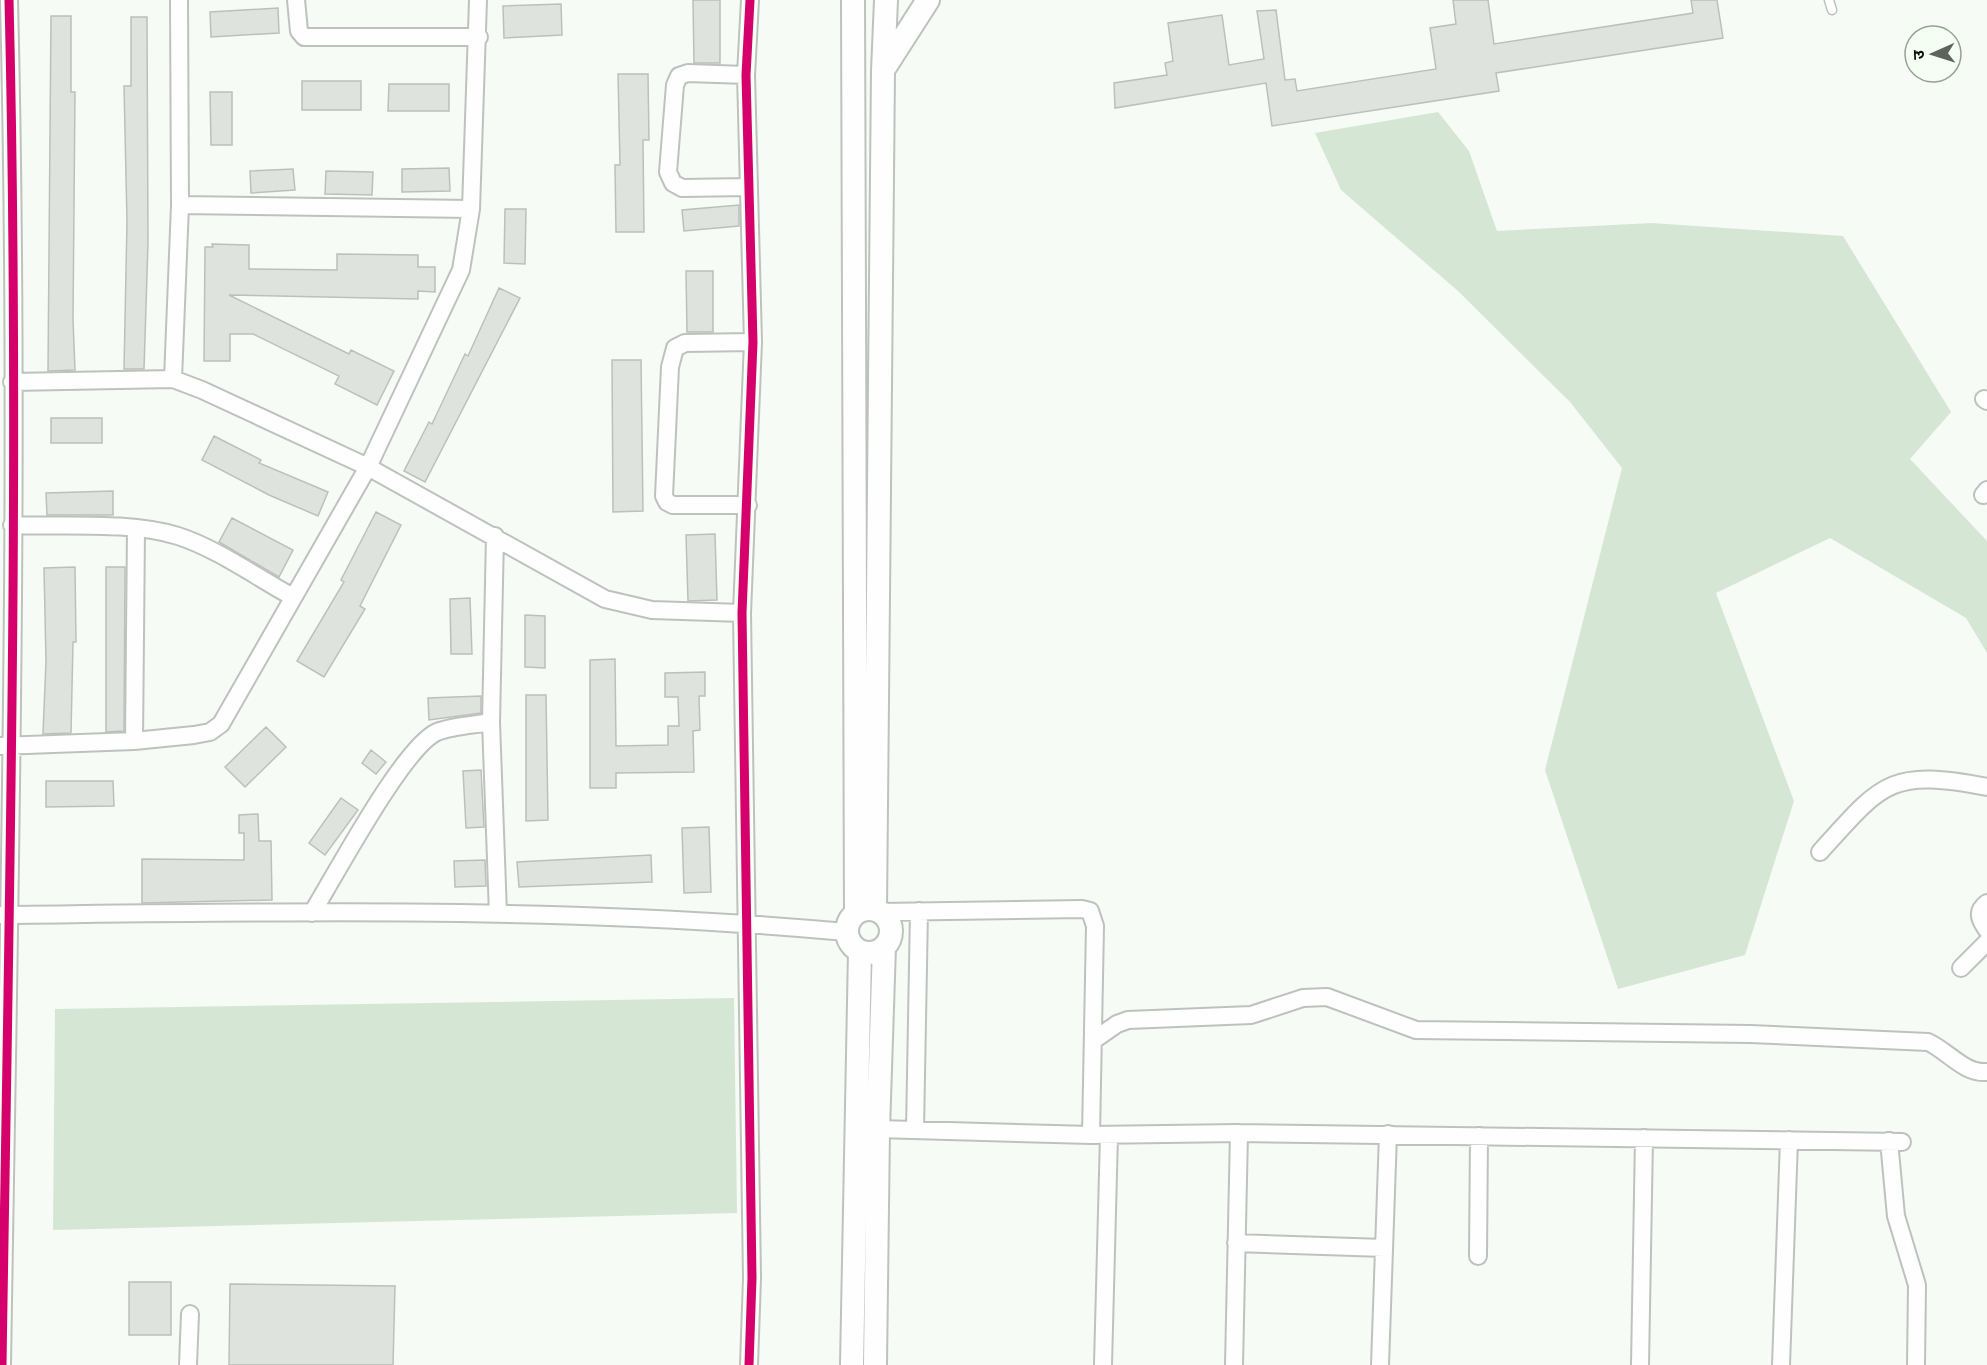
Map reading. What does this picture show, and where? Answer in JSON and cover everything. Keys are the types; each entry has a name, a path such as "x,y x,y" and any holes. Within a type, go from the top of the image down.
{"main road":[{"path":"853,0 865,916"},
{"path":"884,947 873,953 860,951 851,944 865,916 886,0"},
{"path":"883,71 928,0"},
{"path":"865,916 891,929 884,947 878,1129 875,1365"},
{"path":"852,1365 860,951"}],"street":[{"path":"2,1365 6,637 12,525 6,443 12,382 6,279 6,79 9,0"},
{"path":"173,379 180,205 179,0"},
{"path":"296,0 299,31 304,37 479,37"},
{"path":"5,746 134,741 194,735 210,732 221,724 368,467 461,270 471,209 479,37 478,0"},
{"path":"749,1365 752,1255 745,923 742,613 753,342 746,75 750,0"},
{"path":"746,75 688,73 679,76 675,85 668,172 673,183 682,188 748,187"},
{"path":"180,205 471,209"},
{"path":"748,505 673,505 667,502 664,496 670,367 675,348 685,343 753,342"},
{"path":"12,382 173,379 202,390 368,467 495,536 605,600 652,610 742,613"},
{"path":"12,525 136,529 179,536 198,544 293,597"},
{"path":"134,741 136,529"},
{"path":"495,536 491,722 498,914"},
{"path":"312,913 395,777 420,743 437,732 491,722"},
{"path":"1820,852 1867,800 1904,780 1958,781 1987,787"},
{"path":"1987,903 1980,909 1979,915 1987,930"},
{"path":"4,915 498,914 745,923 919,911 1082,909 1090,911 1095,926 1091,1135"},
{"path":"915,1130 919,911"},
{"path":"1960,968 1987,942"},
{"path":"1094,1040 1117,1024 1128,1020 1251,1015 1303,998 1321,997 1338,1000 1416,1030 1750,1034 1928,1042 1943,1049 1969,1070 1987,1072"},
{"path":"878,1129 1091,1135 1388,1134 1895,1142 1896,1216 1917,1292 1916,1365"},
{"path":"1234,1365 1239,1133"},
{"path":"1380,1365 1388,1134"},
{"path":"1103,1365 1109,1135"},
{"path":"1478,1256 1479,1136"},
{"path":"1640,1365 1644,1138"},
{"path":"1781,1365 1789,1140"},
{"path":"1236,1244 1384,1248"},
{"path":"188,1365 190,1314"}],"lane":[{"path":"1829,0 1832,10"}],"green space":[{"path":"1438,112 1469,151 1497,231 1652,223 1843,236 1951,412 1910,459 1987,541 1987,653 1966,618 1830,538 1716,593 1794,801 1745,955 1618,989 1545,770 1622,468 1570,402 1458,291 1341,190 1315,133"},
{"path":"734,998 737,1213 53,1230 55,1009"}],"building":[{"path":"693,0 720,0 720,63 694,63"},
{"path":"1453,0 1488,0 1494,44 1693,13 1691,0 1717,0 1723,38 1496,73 1499,91 1272,126 1266,83 1115,108 1114,83 1167,75 1165,63 1173,61 1168,23 1222,15 1229,65 1264,59 1257,11 1276,10 1285,80 1295,79 1297,91 1436,69 1430,28 1456,24"},
{"path":"561,4 562,35 504,38 503,6"},
{"path":"278,8 279,33 211,37 210,12"},
{"path":"51,16 71,16 71,92 75,92 73,320 75,370 48,371"},
{"path":"131,17 147,17 148,243 144,369 124,369 127,222 124,86 131,86"},
{"path":"618,74 648,74 649,140 643,140 644,232 616,232 615,165 620,165"},
{"path":"302,81 361,81 361,110 302,110"},
{"path":"389,84 449,84 449,111 388,111"},
{"path":"210,92 232,92 232,145 211,145"},
{"path":"449,168 450,191 402,192 402,169"},
{"path":"293,169 295,190 251,193 250,171"},
{"path":"326,171 373,172 372,195 325,194"},
{"path":"739,205 739,226 684,231 682,210"},
{"path":"505,209 526,209 525,264 504,263"},
{"path":"212,244 249,245 249,269 337,270 337,254 418,255 418,267 435,267 435,292 418,291 418,299 229,295 349,354 351,350 394,371 377,405 335,384 339,376 253,334 230,334 230,361 204,361 205,247 213,247"},
{"path":"686,271 713,271 713,332 687,332"},
{"path":"499,288 520,298 425,482 404,471 429,422 432,424 465,354 468,356"},
{"path":"612,360 641,360 643,511 613,512"},
{"path":"51,418 102,418 102,443 51,443"},
{"path":"214,436 261,460 259,463 328,492 318,516 269,495 202,460"},
{"path":"113,491 113,515 47,515 46,493"},
{"path":"376,512 401,525 360,606 365,609 324,677 297,661 344,582 341,580"},
{"path":"232,518 293,550 279,577 219,542"},
{"path":"715,534 717,600 688,601 686,535"},
{"path":"75,567 76,642 73,642 71,733 43,734 46,661 44,568"},
{"path":"106,567 125,567 124,731 106,732"},
{"path":"470,598 472,654 451,654 450,599"},
{"path":"525,615 545,616 545,668 525,667"},
{"path":"615,659 616,746 668,745 668,726 679,726 678,697 665,697 665,673 705,672 705,696 699,696 700,730 693,731 694,772 616,773 616,788 590,788 590,660"},
{"path":"526,695 546,695 548,820 526,821"},
{"path":"481,696 481,713 429,720 428,698"},
{"path":"266,727 286,747 245,787 225,767"},
{"path":"371,750 386,762 376,774 362,763"},
{"path":"481,770 484,827 466,828 463,771"},
{"path":"46,781 113,781 114,806 46,807"},
{"path":"341,798 358,810 325,855 309,843"},
{"path":"258,814 259,841 271,841 272,900 142,903 142,859 244,860 244,833 239,833 239,815"},
{"path":"709,827 711,892 684,893 682,828"},
{"path":"651,855 652,882 519,887 517,862"},
{"path":"485,860 486,886 455,887 454,861"},
{"path":"129,1282 171,1282 171,1335 129,1335"},
{"path":"230,1284 395,1286 393,1365 229,1365"}],"cycle path":[{"path":"2,1365 10,853 14,341 9,0"},
{"path":"749,1365 752,1278 742,613 753,342 746,75 750,0"}]}
